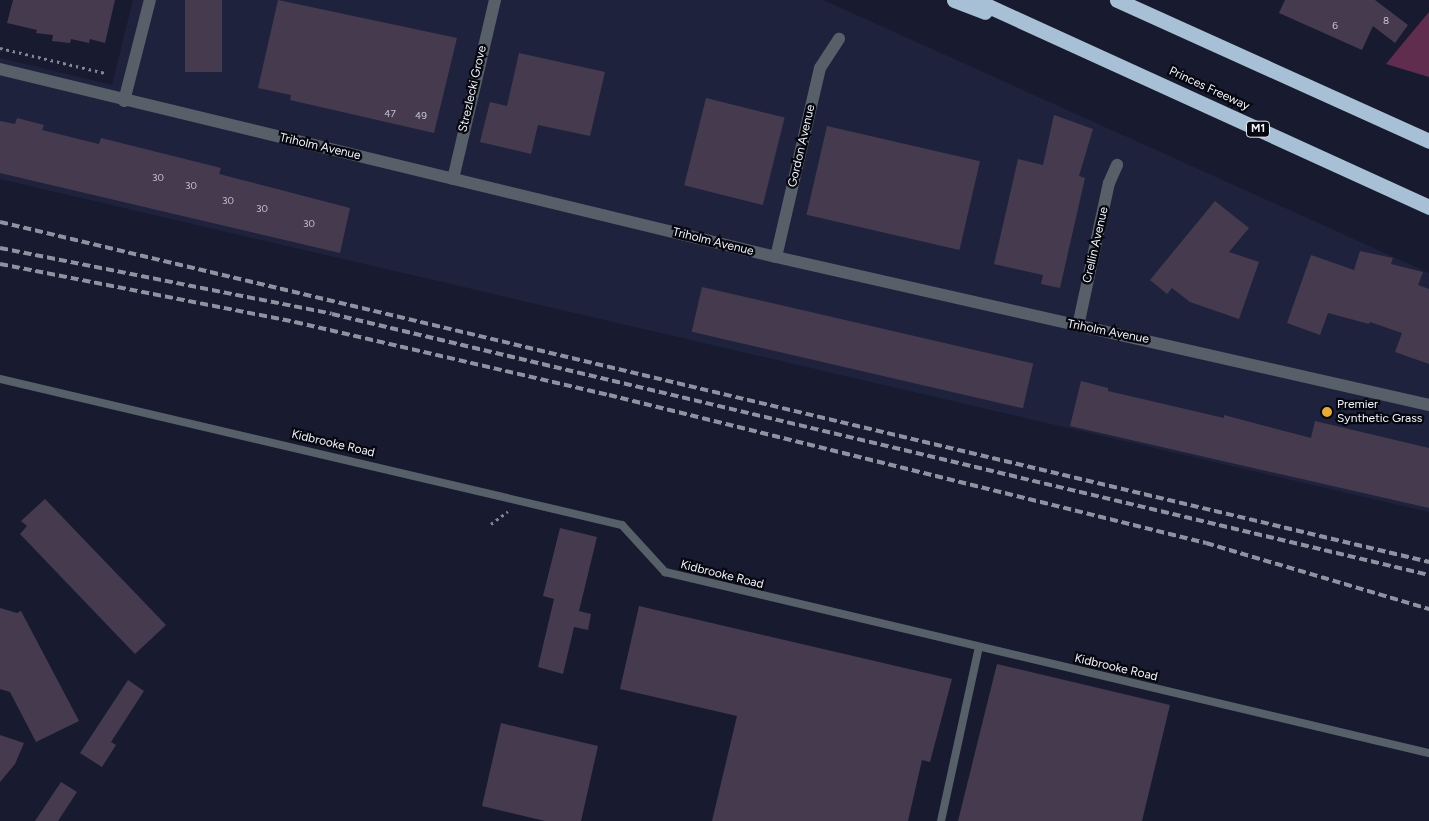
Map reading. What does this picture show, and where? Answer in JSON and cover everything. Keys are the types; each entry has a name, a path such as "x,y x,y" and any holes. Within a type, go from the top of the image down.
{"highway":[{"path":"954,0 1087,50"},
{"name":"Princes Freeway","path":"975,0 1429,207"},
{"path":"1117,0 1429,141"},
{"path":"1369,114 1429,135"}],"street":[{"path":"124,101 150,0"},
{"name":"Strezlecki Grove","path":"453,179 495,0"},
{"name":"Gordon Avenue","path":"776,257 820,68 839,39"},
{"name":"Triholm Avenue","path":"0,70 776,257 1078,326 1157,341 1429,405"},
{"name":"Crellin Avenue","path":"1078,326 1109,183 1117,165"}],"lane":[{"name":"Kidbrooke Road","path":"0,379 622,525 665,572 1429,753"},
{"path":"941,821 979,647"}],"path":[{"path":"0,48 105,72"}],"shaded area":[{"path":"133,0 823,0 1429,273 1429,512 0,179 0,58 112,85"},
{"path":"1429,12 1429,77 1386,64 1399,48"}],"building":[{"path":"13,0 115,0 105,43 90,39 89,43 71,39 70,43 52,41 53,35 36,33 37,30 7,23"},
{"path":"185,0 222,0 222,72 185,72"},
{"path":"278,0 457,38 434,133 290,100 291,95 258,88"},
{"path":"1285,0 1375,0 1408,25 1395,43 1373,26 1362,50 1279,13"},
{"path":"519,53 605,72 590,136 538,125 531,154 480,142 490,102 507,106"},
{"path":"706,98 785,118 763,205 684,185"},
{"path":"1054,115 1093,129 1079,176 1085,178 1060,288 1041,284 1043,275 994,264 1018,159 1043,165"},
{"path":"17,118 44,125 42,130 99,144 101,138 221,168 219,174 350,208 340,253 0,173 0,121 15,124"},
{"path":"827,126 980,161 960,250 807,215"},
{"path":"1215,201 1249,228 1229,252 1259,262 1239,319 1190,302 1172,288 1167,294 1150,280"},
{"path":"1360,251 1393,258 1391,264 1423,272 1418,285 1429,289 1429,364 1395,352 1402,333 1370,322 1369,324 1328,313 1320,335 1287,323 1311,255 1354,270"},
{"path":"702,287 1033,363 1023,408 692,332"},
{"path":"1081,381 1108,388 1108,391 1224,418 1224,415 1311,438 1315,421 1429,448 1429,508 1070,426"},
{"path":"45,499 166,625 135,654 20,534 27,526 21,521"},
{"path":"560,528 597,537 579,611 591,614 588,630 574,627 563,674 538,667 554,599 543,596"},
{"path":"639,606 952,679 930,762 922,760 908,821 712,821 737,716 620,689"},
{"path":"0,608 17,613 21,611 79,721 36,742 10,692 0,689"},
{"path":"997,664 1170,705 1142,821 958,821"},
{"path":"128,680 144,691 111,742 116,745 102,767 80,753"},
{"path":"501,723 598,746 581,821 545,821 482,806"},
{"path":"0,735 24,743 15,764 0,782"},
{"path":"61,782 77,792 58,821 35,821"}],"railway":[{"path":"0,222 1429,562"},
{"path":"0,248 332,314 1429,575"},
{"path":"0,264 295,322 609,395 1206,543 1429,609"}],"place":[{"name":"Premier Synthetic Grass","path":"1327,412"}]}
